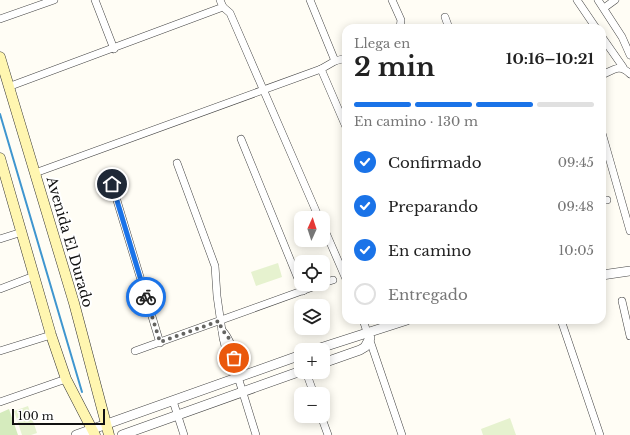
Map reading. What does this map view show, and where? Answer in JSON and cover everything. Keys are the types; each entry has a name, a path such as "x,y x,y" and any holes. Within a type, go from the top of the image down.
{"main road":[{"name":"Avenida El Durado","path":"0,57 74,303 105,425 109,435"},
{"path":"0,158 51,335 66,379 93,432"}],"street":[{"path":"0,19 54,0"},
{"path":"95,0 114,49"},
{"path":"220,0 223,7 230,13 316,211"},
{"path":"310,0 335,61"},
{"path":"392,0 401,20 400,24"},
{"path":"577,0 593,24"},
{"path":"598,0 622,37 630,55"},
{"path":"604,8 615,0"},
{"path":"8,87 114,49 223,7"},
{"path":"445,17 448,24"},
{"path":"606,43 623,67 630,74"},
{"path":"35,173 321,69 335,61 342,59"},
{"path":"606,73 623,67"},
{"path":"321,69 342,118"},
{"path":"241,139 294,269"},
{"path":"606,147 630,231"},
{"path":"177,164 215,266 219,321 222,330 228,336 232,347 233,366 238,377 256,435"},
{"path":"112,184 160,342"},
{"path":"0,239 22,232"},
{"path":"330,241 342,266"},
{"path":"606,274 630,271"},
{"path":"0,289 34,276"},
{"path":"135,351 303,291"},
{"path":"622,302 630,336"},
{"path":"365,324 402,435"},
{"path":"330,346 369,335 397,324"},
{"path":"562,324 600,435"},
{"path":"0,351 51,335"},
{"path":"330,361 365,347 369,335"},
{"path":"76,435 93,432 105,425 294,357"},
{"path":"122,435 294,373"},
{"path":"0,402 66,379"},
{"path":"173,401 184,435"},
{"path":"324,423 328,435"}],"green space":[{"path":"278,263 282,277 256,286 251,272"},
{"path":"28,406 37,433 22,435 14,411"},
{"path":"9,409 18,435 0,435 0,413"},
{"path":"510,418 516,435 483,435 481,429"}],"waterway":[{"path":"0,114 82,392"}],"way so far":[{"path":"146,297 160,342 219,321 222,330 228,336 234,358"}],"route":[{"path":"112,184 146,297"}]}
